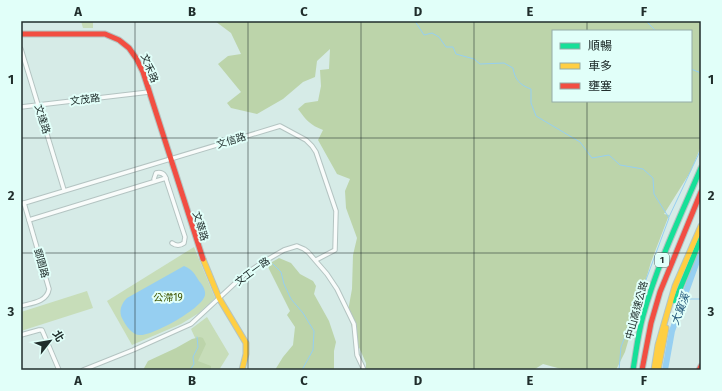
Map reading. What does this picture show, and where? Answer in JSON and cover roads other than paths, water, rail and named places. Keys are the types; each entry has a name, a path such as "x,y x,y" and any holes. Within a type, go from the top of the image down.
{"main road":[{"name":"文禾路","path":"21,34 97,34 114,37 126,43 138,60 170,158"},
{"name":"文華路","path":"170,158 199,250 220,298 246,343 246,358 242,370"},
{"name":"中山高速公路","path":"633,370 638,335 654,279 701,168"},
{"name":"中山高速公路","path":"642,370 648,332 656,305 701,192"},
{"name":"1","path":"654,370 658,345 675,286 701,226"},
{"path":"658,370 667,324 679,288 701,238"},
{"path":"699,370 701,366"}],"street":[{"name":"文達路","path":"21,49 64,190"},
{"name":"文茂路","path":"21,107 149,92"},
{"name":"文信路","path":"23,203 280,126 306,140 316,152 336,211 335,250 316,260"},
{"path":"154,178 158,172 164,174 185,237 184,243 180,246 172,243"},
{"path":"29,220 166,178"},
{"name":"郵園路","path":"21,306 45,298 49,289 23,203"},
{"name":"文工一路","path":"83,370 134,350 191,324 245,274 288,248 297,246 304,249 316,260 330,279 348,310 354,324 357,355 364,370"},
{"path":"21,335 42,330 58,370"}],"water":[{"name":"公滯19","path":"184,266 193,272 204,287 205,295 202,300 196,307 166,326 147,334 135,334 130,330 121,317 121,308 125,300"}],"waterway":[{"path":"413,21 415,21 424,35 432,33 439,37 446,47 453,47 456,54 474,59 480,64 504,63 513,68 515,76 519,82 531,89 531,103 536,116 580,142 592,158 609,155 620,165 643,169 653,178 654,194 669,218 621,347 619,370"},
{"path":"646,21 655,30"},
{"path":"692,69 701,73"},
{"path":"669,217 701,149"},
{"name":"大窠溪","path":"665,370 672,331 701,250"},
{"path":"273,264 281,272 284,284 291,299 303,313 314,331 313,350 302,370"},
{"path":"683,299 701,299"},
{"path":"190,370 194,364 193,357 198,347 197,337"}]}
